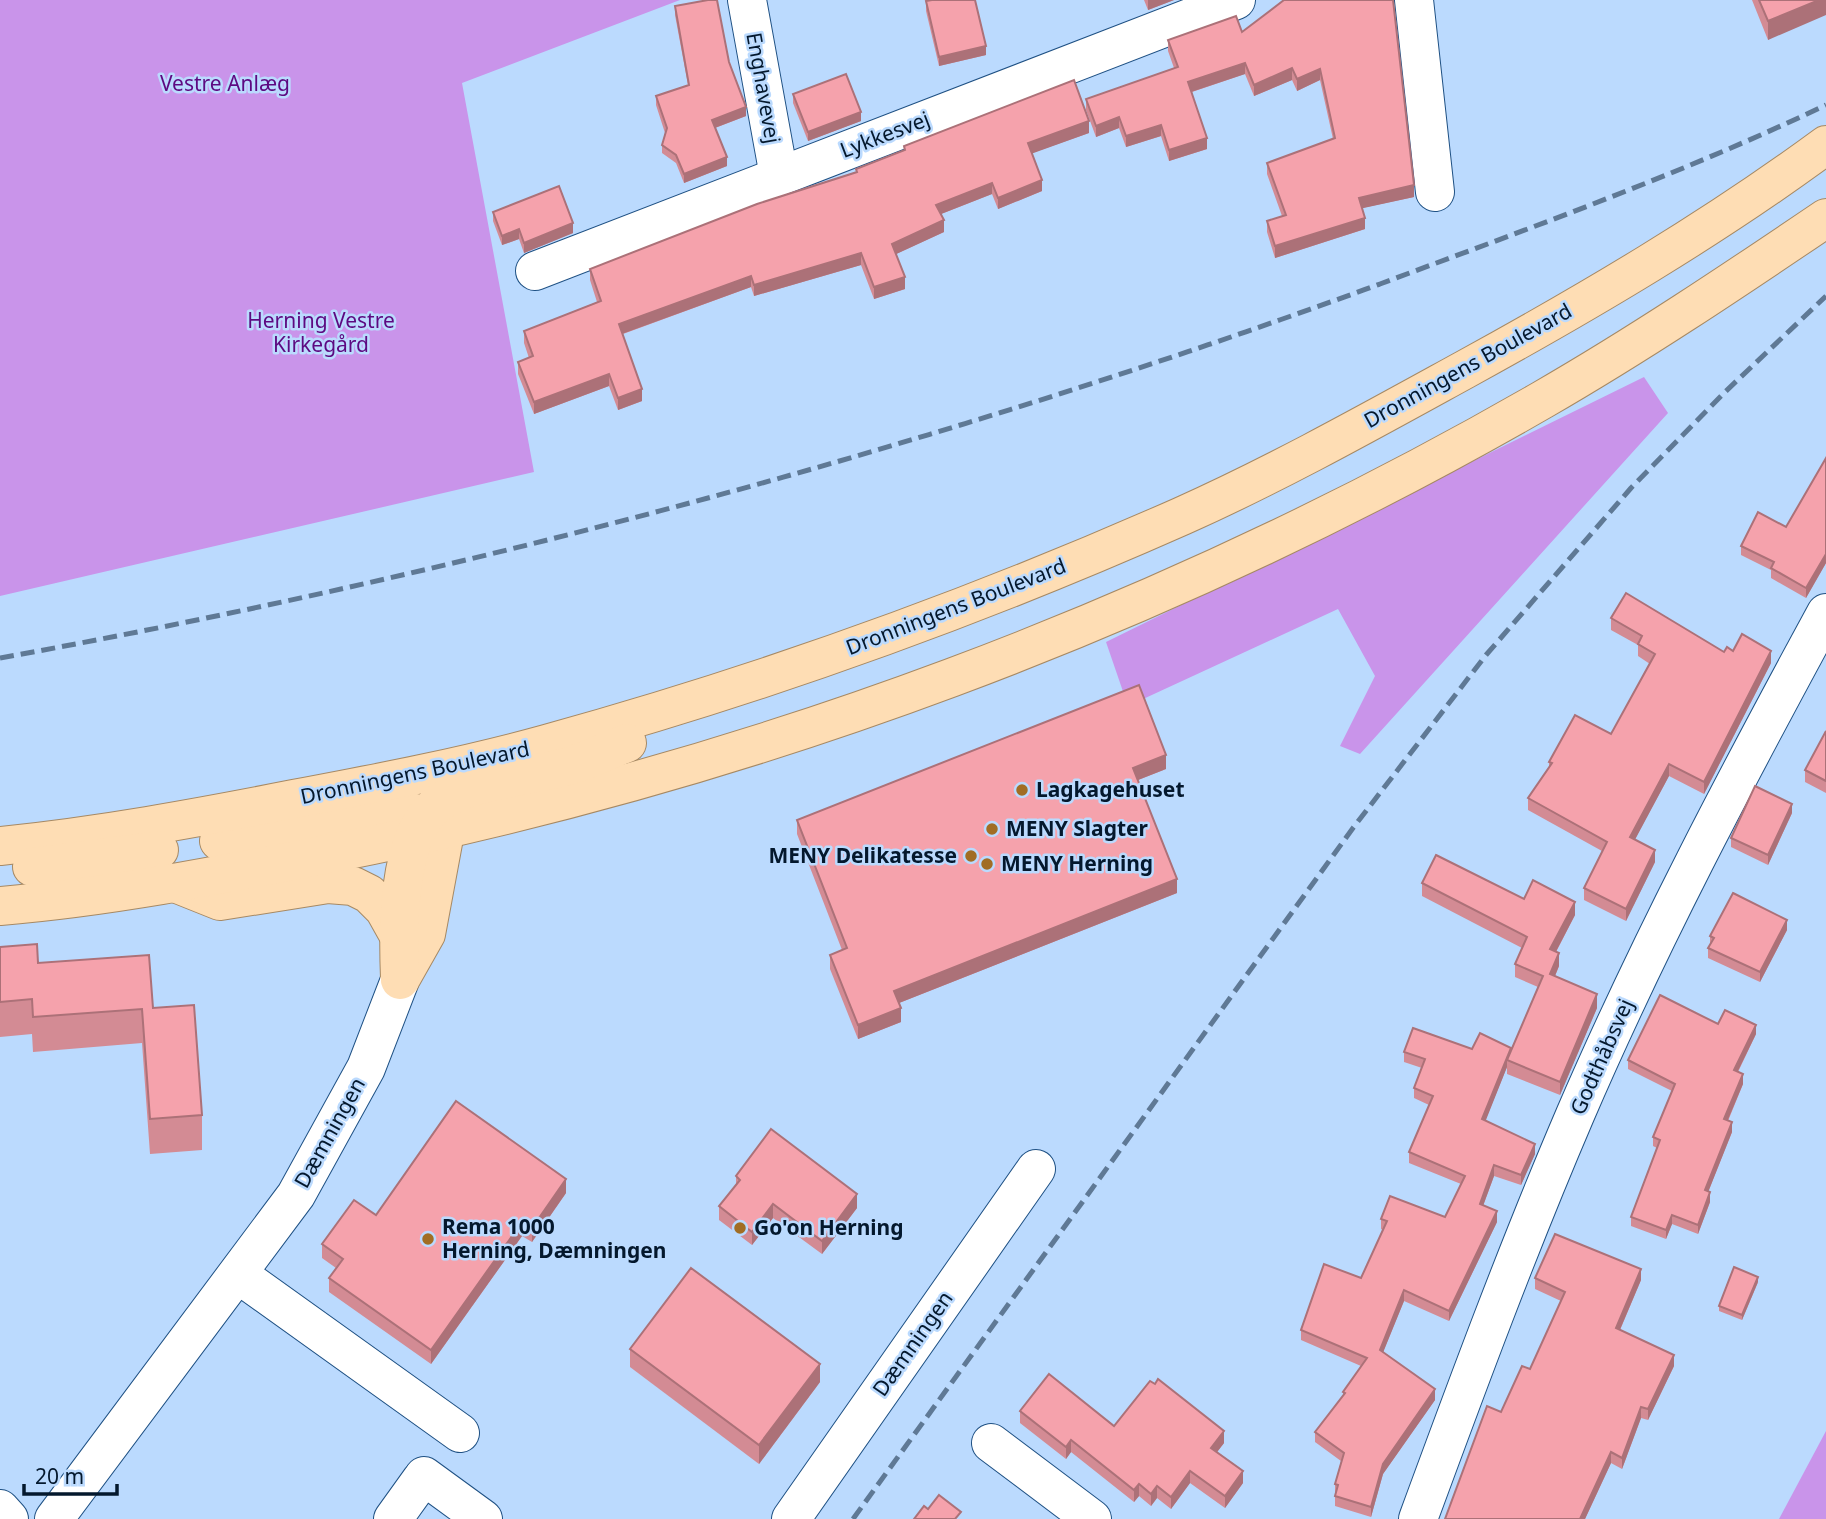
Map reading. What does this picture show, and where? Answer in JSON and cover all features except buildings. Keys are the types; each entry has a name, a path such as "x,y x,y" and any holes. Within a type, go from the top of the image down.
{"main road":[{"name":"Dronningens Boulevard","path":"0,846 173,822 426,773 546,744 842,651 1035,578 1185,515 1338,440 1512,344 1660,256 1826,145"},
{"path":"0,906 173,883 427,828 705,762 866,709 1060,636 1198,575 1365,495 1542,399 1689,309 1826,218"},
{"path":"400,980 398,934 427,828 438,803 465,791 572,765 628,742 683,702"},
{"path":"0,870 90,862 394,809 427,828"},
{"path":"400,980 426,934 427,828"},
{"path":"173,883 220,901 328,884 353,886 376,901 398,934"}],"street":[{"name":"Enghavevej","path":"747,0 779,176"},
{"name":"Lykkesvej","path":"535,271 1236,0"},
{"path":"1414,0 1435,192"},
{"name":"Godthåbsvej","path":"1418,1519 1484,1339 1576,1114 1660,931 1826,613"},
{"name":"Dæmningen","path":"54,1519 296,1195 345,1109 370,1058 400,980"},
{"name":"Dæmningen","path":"791,1519 1035,1169"},
{"path":"238,1274 460,1433"},
{"path":"991,1443 1092,1519"},
{"path":"393,1519 423,1478 483,1519"},
{"path":"0,1509 9,1519"}],"green space":[{"name":"Herning Vestre Kirkegård","path":"0,0 680,0 462,83 534,472 0,596"},
{"path":"1644,377 1668,413 1360,754 1340,746 1375,676 1338,609 1128,706 1106,642"},
{"path":"1826,1431 1826,1519 1779,1519"}],"railway":[{"path":"0,658 351,587 525,546 870,452 1041,400 1380,284 1661,177 1826,105"},
{"path":"853,1519 1353,828 1486,655 1631,488 1725,392 1826,296"}],"place":[{"name":"Lagkagehuset","path":"1022,790"},
{"name":"MENY Slagter","path":"992,829"},
{"name":"MENY Delikatesse","path":"971,856"},
{"name":"MENY Herning","path":"987,864"},
{"name":"Go'on Herning","path":"740,1228"},
{"name":"Rema 1000 Herning, Dæmningen","path":"428,1239"}],"park label":[{"name":"Vestre Anlæg","path":"225,84"}]}
